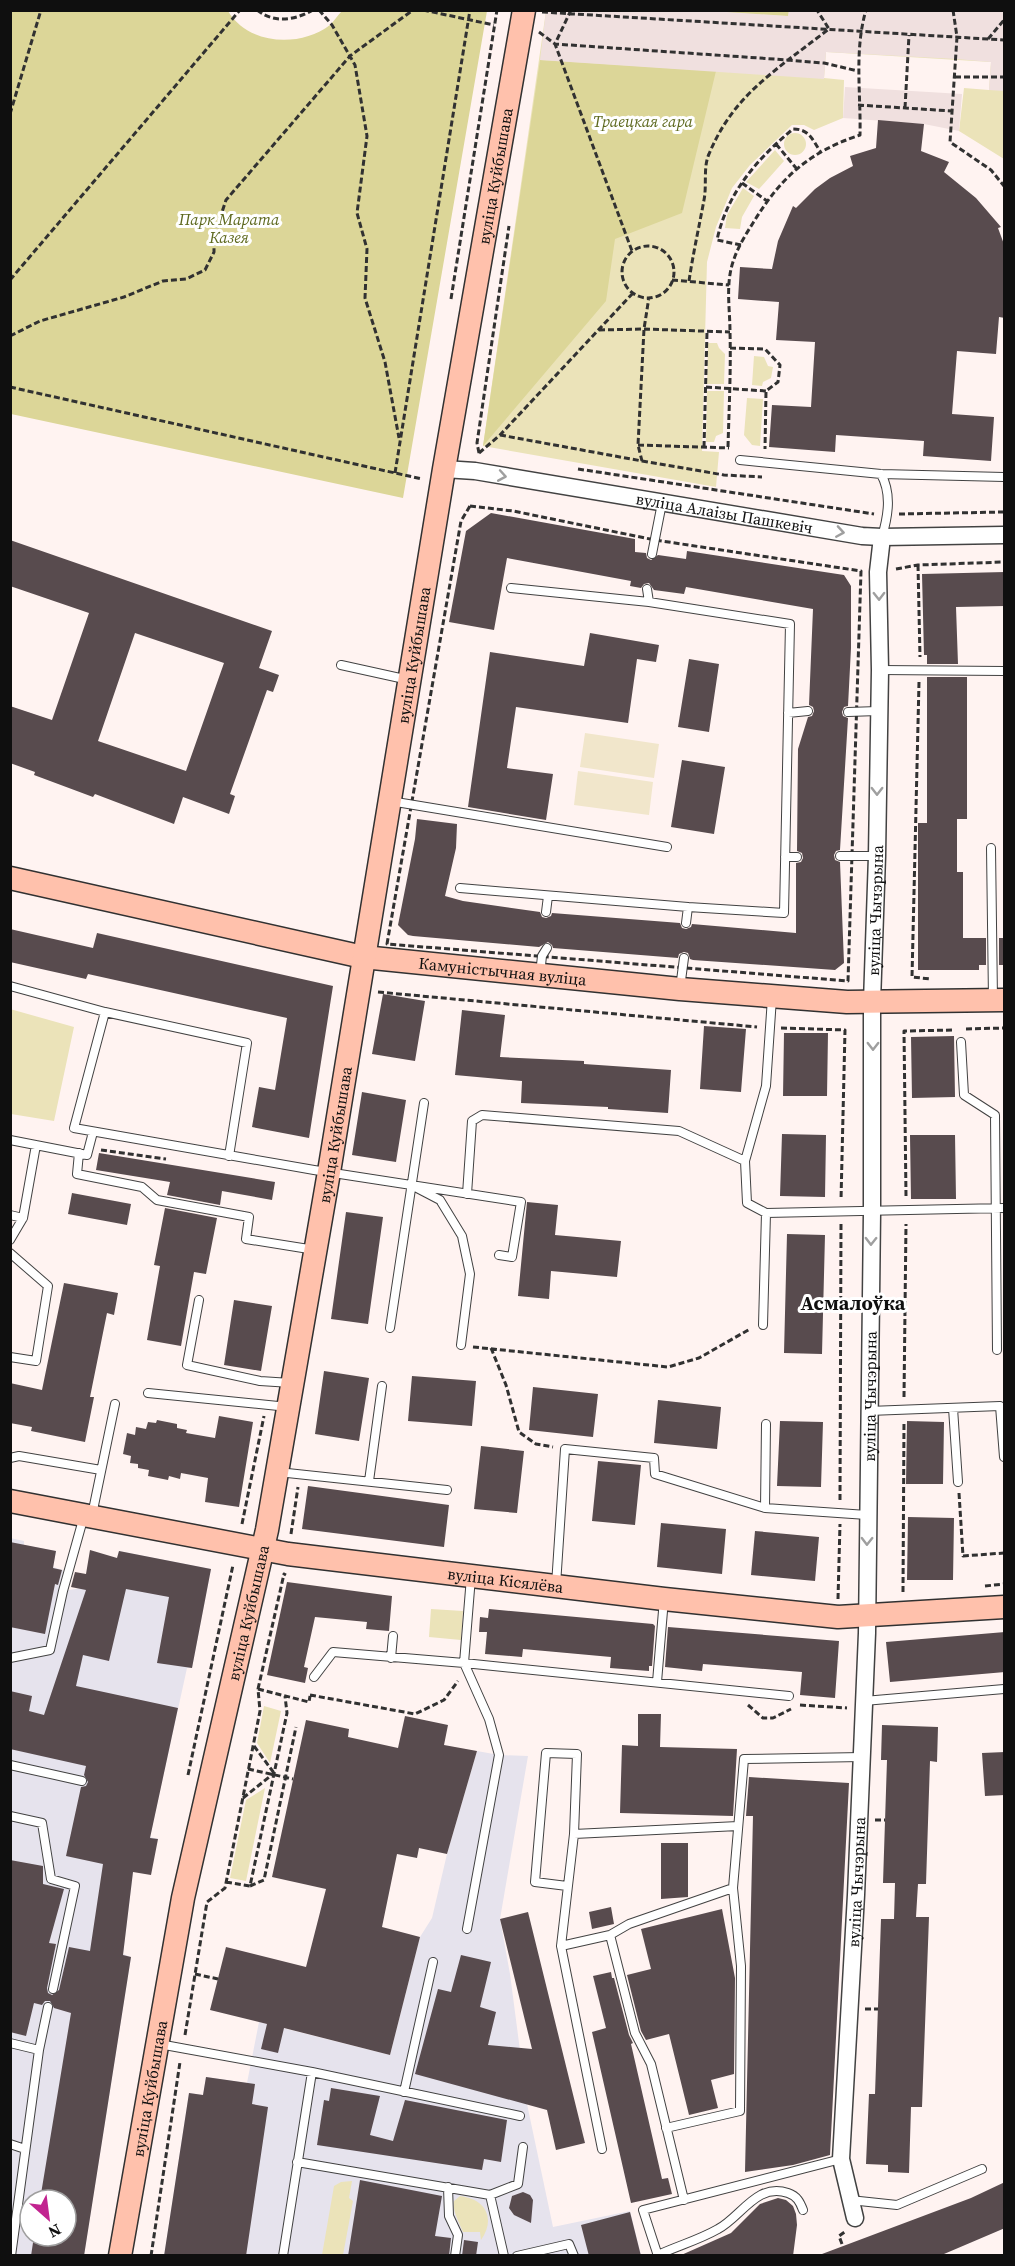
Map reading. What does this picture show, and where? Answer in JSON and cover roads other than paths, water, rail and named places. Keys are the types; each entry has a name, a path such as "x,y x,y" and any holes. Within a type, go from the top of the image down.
{"main road":[{"name":"вуліца Куйбышава","path":"120,2256 183,1898 263,1550 278,1472 444,469 531,11"},
{"name":"Камуністычная вуліца","path":"10,878 363,957 680,989 872,1002 999,1000"},
{"name":"вуліца Кісялёва","path":"10,1501 263,1550 664,1599 838,1617 1005,1607"}],"street":[{"name":"вуліца Алаізы Пашкевіч","path":"444,469 476,471 882,537 1005,536"},
{"name":"вуліца Чычэрына","path":"855,2218 841,2159 863,1757 872,1213 872,1002 880,670 878,572 882,537"}],"lane":[{"path":"740,460 881,474 1005,477"},
{"path":"881,474 888,486 887,510 889,515 882,537"},
{"path":"652,554 662,503"},
{"path":"459,888 784,913 790,624 649,602 511,588"},
{"path":"647,589 649,602"},
{"path":"341,665 410,680"},
{"path":"880,670 1005,671"},
{"path":"788,713 808,711"},
{"path":"852,712 878,711"},
{"path":"390,801 668,847"},
{"path":"992,848 999,1000"},
{"path":"840,856 877,856"},
{"path":"785,857 796,857"},
{"path":"546,912 548,896"},
{"path":"686,923 688,907"},
{"path":"540,974 542,956 547,948"},
{"path":"680,989 684,958"},
{"path":"10,986 105,1012 248,1043 229,1156"},
{"path":"772,995 766,1086 745,1161 747,1203 766,1213 872,1213 906,1210 1000,1209"},
{"path":"105,1012 74,1128 229,1156 521,1202 512,1257 499,1255"},
{"path":"961,1042 964,1095 995,1115 1000,1209 997,1350"},
{"path":"390,1328 424,1103"},
{"path":"466,1194 472,1121 482,1115 679,1131 745,1161"},
{"path":"10,1140 87,1155 93,1132"},
{"path":"10,1240 22,1218 36,1145"},
{"path":"79,1154 77,1174 142,1187 157,1200 249,1217 246,1239 315,1251"},
{"path":"412,1185 440,1200 462,1236 470,1274 462,1345"},
{"path":"764,1325 766,1213"},
{"path":"10,1215 22,1218"},
{"path":"10,1253 48,1286 36,1361 10,1357"},
{"path":"200,1300 187,1365 260,1381 292,1383"},
{"path":"369,1480 382,1386"},
{"path":"148,1393 288,1407"},
{"path":"10,1658 50,1650 63,1591 102,1470 115,1404"},
{"path":"869,1411 1000,1406 1005,1457"},
{"path":"954,1408 958,1482"},
{"path":"765,1508 766,1424"},
{"path":"556,1586 565,1449 654,1458 655,1474 765,1508 867,1515"},
{"path":"10,1458 19,1456 102,1470"},
{"path":"278,1472 447,1490"},
{"path":"467,1929 499,1755 489,1719 464,1663 471,1576"},
{"path":"657,1682 664,1599"},
{"path":"392,1658 393,1635"},
{"path":"314,1677 333,1652 789,1696"},
{"path":"864,1701 1005,1689"},
{"path":"567,1886 535,1882 546,1753 577,1754 574,1834 561,1946 602,2149"},
{"path":"666,2128 740,2111 741,1966 733,1888 744,1759 863,1757"},
{"path":"10,1765 82,1781"},
{"path":"10,1816 42,1823 51,1879 75,1886 53,1989"},
{"path":"574,1834 738,1826"},
{"path":"561,1946 610,1935 629,1924 733,1888"},
{"path":"610,1935 635,2033 651,2064 684,2199"},
{"path":"404,2092 433,1962"},
{"path":"10,2256 39,2050 48,2007"},
{"path":"10,2043 39,2050"},
{"path":"157,2044 312,2072 520,2116"},
{"path":"283,2256 312,2072"},
{"path":"10,2144 25,2149"},
{"path":"297,2162 490,2195 518,2184 523,2147"},
{"path":"803,2210 800,2202 792,2195 782,2191 771,2191 759,2195 719,2229 658,2255 643,2210 841,2159"},
{"path":"850,2200 897,2205 982,2169"},
{"path":"448,2187 449,2216 458,2235 455,2256"},
{"path":"490,2195 504,2256"},
{"path":"517,2256 569,2244 574,2256"}],"district":[{"name":"Асмалоўка","path":"853,1303"}],"park label":[{"name":"Траецкая гара","path":"643,121"},
{"name":"Парк Марата Казея","path":"229,228"}]}
